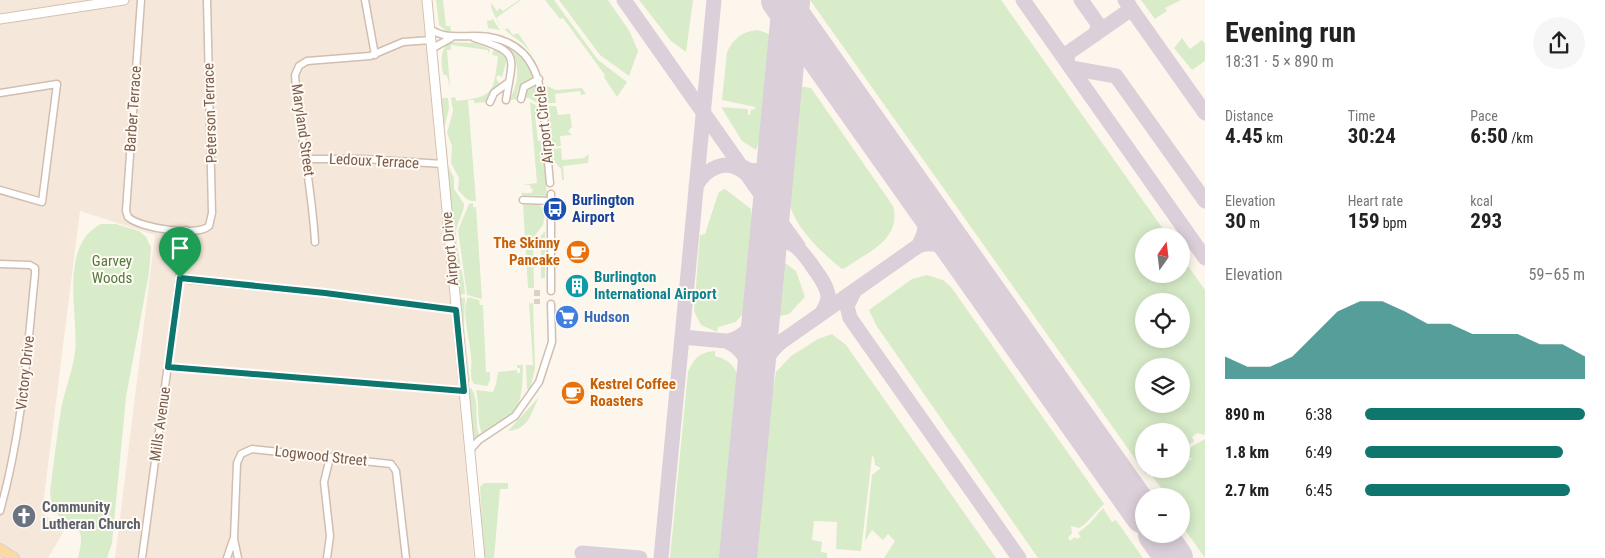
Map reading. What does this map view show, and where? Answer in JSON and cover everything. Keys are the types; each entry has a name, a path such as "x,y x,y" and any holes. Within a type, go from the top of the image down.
{"main road":[{"path":"0,19 69,4 124,0"},
{"name":"Airport Drive","path":"427,0 480,558"},
{"path":"0,549 13,558"}],"street":[{"name":"Barber Terrace","path":"141,0 126,205 128,217 135,223 146,226 186,230"},
{"name":"Peterson Terrace","path":"186,230 201,231 209,226 212,213 207,0"},
{"path":"365,0 375,54"},
{"name":"Airport Circle","path":"430,29 440,35 455,38"},
{"path":"470,36 508,52 512,63 506,100"},
{"name":"Airport Circle","path":"431,45 447,39 470,36 494,38 517,48 531,63 539,79 550,184"},
{"name":"Maryland Street","path":"315,242 311,189 298,104 295,74 297,68 307,61 375,54 404,42 431,45"},
{"path":"521,99 524,87 539,79"},
{"path":"490,102 494,93 509,82"},
{"path":"0,93 57,84 42,202 0,190"},
{"name":"Ledoux Terrace","path":"305,159 354,158 443,164"},
{"path":"523,200 551,197 551,291"},
{"name":"Mills Avenue","path":"142,558 186,230"},
{"name":"Victory Drive","path":"0,264 30,265 35,268 35,274 18,436 0,511"},
{"path":"180,278 325,293 456,310"},
{"path":"470,450 479,440 507,422 518,412 538,382 552,342 551,304"},
{"path":"168,367 464,391"},
{"name":"Logwood Street","path":"238,558 234,539 236,466 241,454 252,450 387,462 394,467 406,558"},
{"path":"327,558 330,536 324,482 330,457"},
{"name":"Logwood Street","path":"227,558 234,539"}],"shaded area":[{"path":"0,0 422,0 474,558 115,558 155,235 80,211 42,513 65,529 48,558 0,558"}],"green space":[{"path":"436,0 443,0 446,26 450,26 451,31 446,31 439,25"},
{"path":"521,0 496,18 491,3 497,11 500,8 503,11"},
{"path":"545,0 554,0 598,60 627,82 617,97 604,77 605,75 563,18 560,19"},
{"path":"559,0 608,0 630,32 638,51 629,76 600,55"},
{"path":"639,0 693,0 686,52 671,41"},
{"path":"810,0 1001,0 1162,228 1135,228 1135,283 1190,283 1190,269 1205,290 1205,435 1197,433 1192,437 1194,441 1190,444 1190,423 1135,423 1135,458"},
{"path":"1141,0 1181,0 1165,8 1167,11 1155,19"},
{"path":"492,18 500,30 488,28 487,21 492,20"},
{"path":"508,28 513,35 518,33 534,57 523,44 505,30"},
{"path":"758,30 772,35 762,134 756,150 742,141 721,107 748,109 748,115 750,115 751,110 755,109 755,107 722,100 727,52 739,36"},
{"path":"1182,38 1190,49 1202,40 1205,44 1205,61 1192,70 1174,48"},
{"path":"449,42 474,43 490,49 488,54 488,50 451,45 451,50 447,50 450,87 447,76 443,74 442,61 444,49"},
{"path":"507,46 522,58 534,76 518,90 518,99 509,100 514,91 517,70 514,57"},
{"path":"494,48 501,51 507,59 502,77 498,75 496,78 500,85 489,94 486,102 474,103 474,100 468,100 476,201 470,201 458,190 459,178 451,163 452,146 447,133 453,111 451,98 455,97 456,101 469,99 485,95 490,91 495,78 498,56 492,55"},
{"path":"533,86 537,87 539,104 529,98 524,98 525,90"},
{"path":"547,86 556,90 582,88 586,94 581,95 580,91 555,94 556,103 548,103"},
{"path":"797,86 811,88 893,206 893,227 888,236 873,250 842,269 810,239 792,211 789,201 787,190 788,161"},
{"path":"443,98 448,98 449,108 443,133 440,102"},
{"path":"530,102 539,107 540,115 535,116 538,141 542,141 547,196 522,195 522,190 523,193 532,193 533,189 531,189 530,185 522,185 537,183"},
{"path":"548,106 556,106 558,115 570,114 572,127 568,131 572,135 560,136 561,146 552,147"},
{"path":"443,133 447,147 448,165 454,178 454,189 464,204 456,234 465,294 459,295"},
{"path":"561,148 562,160 584,158 589,154 588,163 563,166 564,180 562,180 561,169 553,160 553,149"},
{"path":"725,189 751,209 753,229 745,311 736,322 718,327 717,332 701,325 694,311 700,235 705,234 719,192"},
{"path":"473,203 473,207 476,207 482,299 467,295 458,230 469,204"},
{"path":"523,205 539,205 546,210 543,225 533,238 534,288 528,288"},
{"name":"Garvey Woods","path":"101,224 116,224 139,231 146,237 151,247 149,273 126,397 112,543 107,558 78,558 80,533 78,529 63,520 55,512 50,491 62,404 75,352 73,282 75,264 79,248 88,234"},
{"path":"545,231 545,278 541,278 541,236"},
{"path":"785,263 796,271 805,297 789,314 780,316 777,313 777,294 780,275"},
{"path":"927,275 943,280 951,287 1104,504 1084,525 1079,528 1071,526 1072,533 1068,538 1070,541 1075,537 1076,539 1081,537 1078,533 1103,508 1112,522 1116,520 1143,558 1038,558 876,325 869,310 912,279"},
{"path":"459,297 465,298 464,326 470,382 467,381"},
{"path":"468,297 479,300 480,305 483,305 486,372 490,372 490,381 487,386 474,384 471,378 471,360 465,310"},
{"path":"533,301 535,368 530,390 527,389 526,365 533,365 529,303 532,304"},
{"path":"832,334 846,345 996,558 884,558 895,541 888,534 883,540 872,530 865,541 872,475 881,468 875,465 874,457 872,456 861,551 836,549 837,522 814,521 812,540 822,542 821,552 827,553 827,558 753,558 768,416 776,372 791,356 818,339"},
{"path":"715,351 715,356 724,359 734,368 739,381 723,558 670,558 688,372 701,354"},
{"path":"517,365 523,365 520,400 511,414 482,434 476,390 493,392 498,372 517,370 517,373 520,373 520,368 517,368"},
{"path":"471,388 475,398 479,435 474,441 468,389"},
{"path":"539,397 525,424 515,430 508,431"},
{"path":"1205,439 1205,558 1190,537 1190,488 1161,488 1154,478 1190,478 1191,447"},
{"path":"484,483 508,483 508,489 500,489 494,558 484,558 480,487"}],"taxiway":[{"path":"624,0 774,213"},
{"path":"661,558 714,0"},
{"path":"1023,0 1205,258"},
{"path":"1081,0 1098,24 1096,34"},
{"path":"1125,0 1205,113"},
{"path":"1067,62 1068,53 1127,12 1129,5"},
{"path":"1071,68 1116,76 1205,201"},
{"path":"740,165 747,169 758,171 767,165 777,148"},
{"path":"696,186 705,174 724,165 738,168 745,173"},
{"path":"682,337 769,345 781,342 918,246 925,228 924,211 920,198"},
{"path":"771,204 774,213 798,246"},
{"path":"767,256 773,247 780,243 786,242 798,248 826,288 827,303 821,314"},
{"path":"918,246 925,244 937,245 964,261"},
{"path":"855,290 847,306 850,318 1019,558"},
{"path":"728,341 740,336 751,327 758,316 760,305"},
{"path":"728,342 735,346 744,356 750,369 754,391"},
{"path":"755,387 765,362 771,352 781,342"},
{"path":"582,553 640,558"}],"runway":[{"path":"780,0 1135,502"},
{"path":"738,558 791,2"},
{"path":"1163,543 1174,558"}],"tunnel":[{"path":"537,290 537,304"}],"place":[{"name":"Burlington Airport","path":"555,209"},
{"name":"The Skinny Pancake","path":"578,252"},
{"name":"Burlington International Airport","path":"577,286"},
{"name":"Hudson","path":"567,317"},
{"name":"Kestrel Coffee Roasters","path":"573,393"},
{"name":"Community Lutheran Church","path":"24,516"}],"route":[{"path":"180,278 325,293 456,310 464,391 168,367 180,278"}]}
